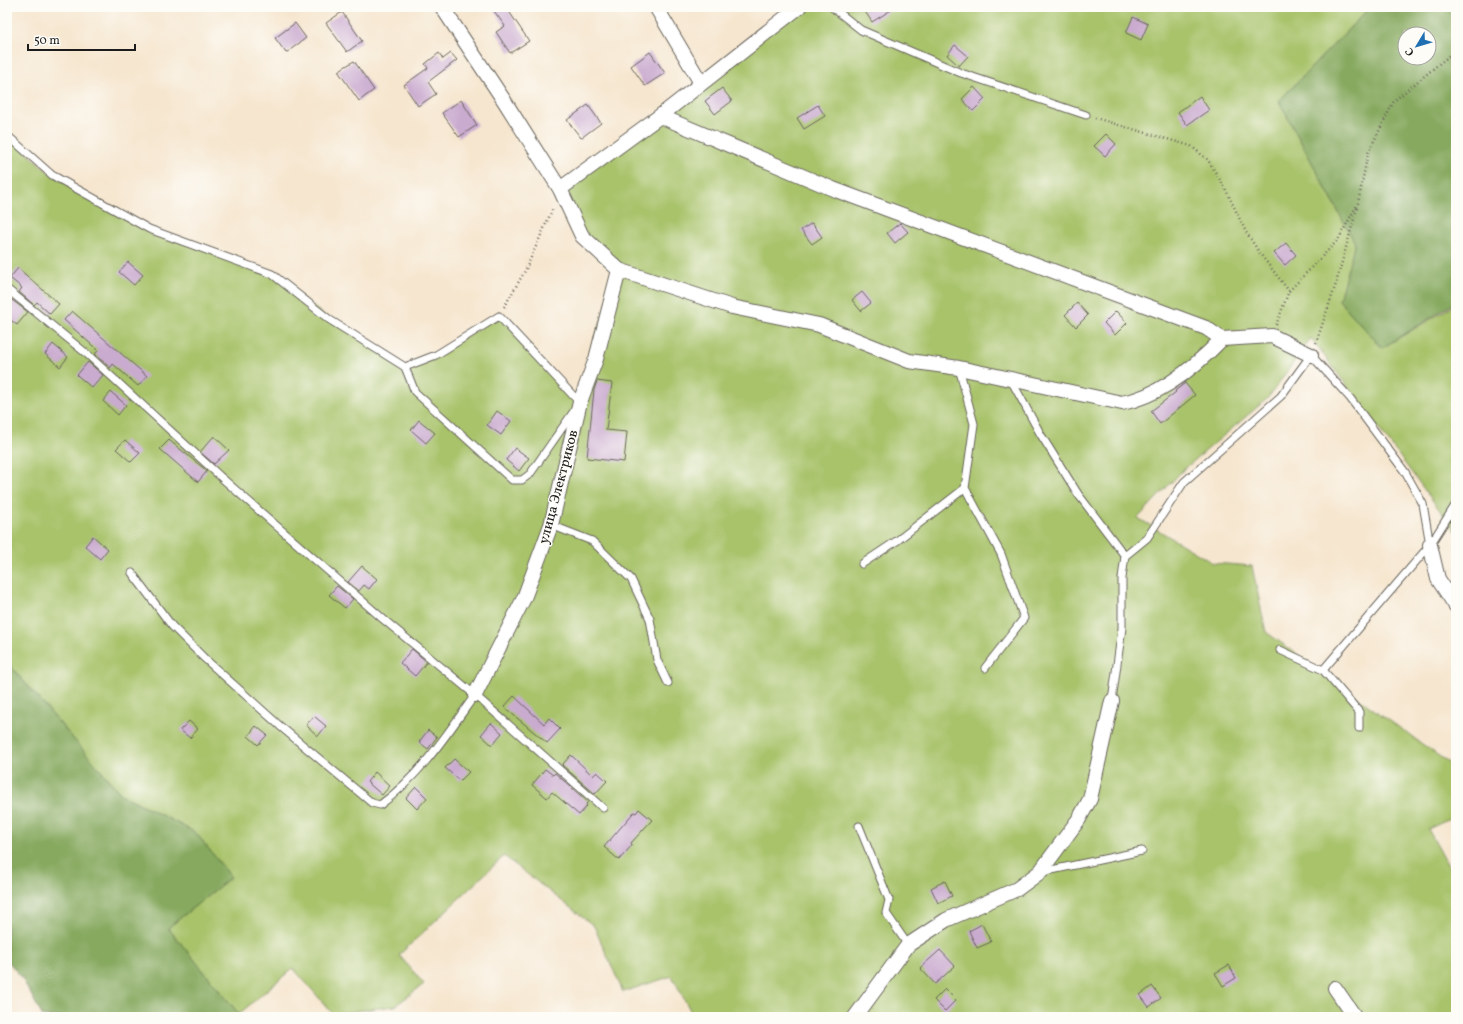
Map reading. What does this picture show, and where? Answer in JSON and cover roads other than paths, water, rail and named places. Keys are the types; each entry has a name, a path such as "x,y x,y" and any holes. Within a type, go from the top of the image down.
{"street":[{"path":"442,7 560,189 582,236 619,270 732,307 819,325 908,361 959,368 1122,404 1136,401 1152,394 1203,359 1222,339"},
{"path":"656,7 701,83"},
{"path":"560,189 660,116 799,7"},
{"path":"660,116 833,189 1206,328 1222,339 1272,336 1311,354"},
{"name":"улица Электриков","path":"475,695 524,598 551,525 580,402 596,359 619,270"},
{"path":"1430,545 1438,579 1456,606"},
{"path":"855,1017 908,945 946,920 1017,889 1040,872 1079,819 1090,799 1112,701"},
{"path":"1335,988 1355,1017"}],"lane":[{"path":"832,7 861,30 961,73 1086,115"},
{"path":"7,135 52,175 149,229 272,274 330,320 404,367 415,392 512,480 522,480 530,474 580,402 499,316 436,355 404,367"},
{"path":"7,289 87,354 224,479 383,619 475,695 603,808"},
{"path":"1112,701 1122,628 1122,578 1125,556 1147,538 1184,482 1281,396 1311,354 1350,398 1405,472 1423,504 1430,545"},
{"path":"959,368 974,424 965,488 1001,554 1024,618 985,668"},
{"path":"1011,379 1041,434 1078,494 1125,556"},
{"path":"862,564 898,540 965,488"},
{"path":"1323,670 1430,545 1456,504"},
{"path":"551,525 592,541 631,579 650,619 657,660 668,683"},
{"path":"132,573 172,626 204,658 280,726 372,803 380,805 397,793 434,752 475,695"},
{"path":"1280,650 1323,670 1359,712 1359,728"},
{"path":"859,826 889,900 886,913 908,945"},
{"path":"1040,872 1142,851"}]}
